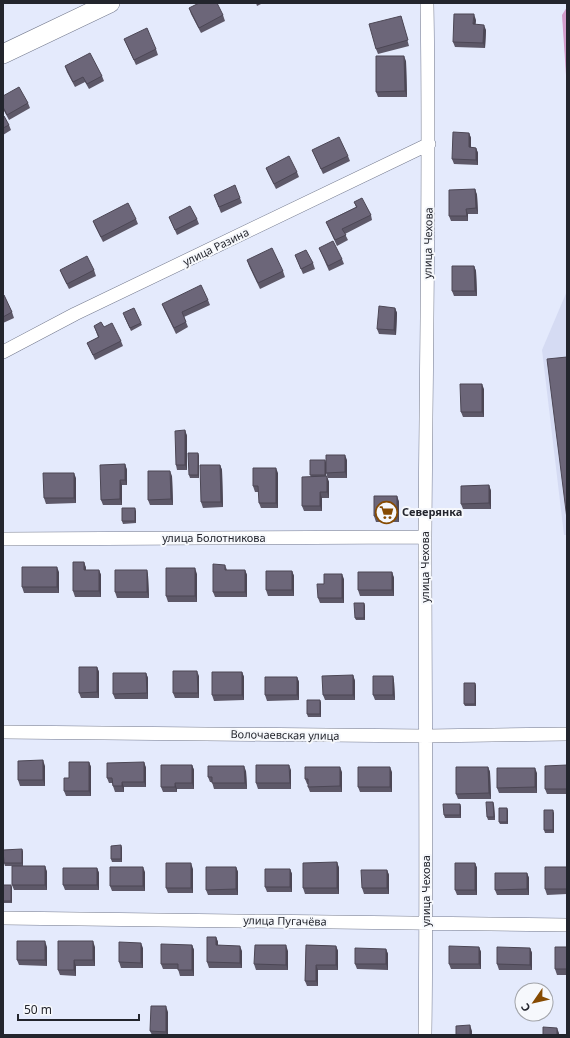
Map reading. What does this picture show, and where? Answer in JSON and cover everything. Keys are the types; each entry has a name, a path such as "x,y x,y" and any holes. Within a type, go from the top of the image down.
{"main road":[{"path":"3,54 110,3"}],"street":[{"name":"улица Чехова","path":"425,1035 427,923 425,537 429,144 427,3"},
{"name":"улица Разина","path":"3,352 75,314 429,144"},
{"name":"улица Болотникова","path":"3,539 425,537"},
{"name":"Волочаевская улица","path":"3,732 426,736 567,734"},
{"name":"улица Пугачёва","path":"3,918 567,925"}],"shaded area":[{"path":"567,7 567,90 562,15"},
{"path":"567,291 567,535 564,535 542,350"}],"building":[{"path":"199,3 217,3 223,15 199,28 189,8"},
{"path":"454,14 474,14 473,24 484,25 483,43 453,42"},
{"path":"401,16 408,40 376,49 369,24"},
{"path":"147,28 156,49 134,60 124,39"},
{"path":"90,53 102,76 87,84 83,77 73,82 65,66"},
{"path":"376,56 404,56 405,91 376,92"},
{"path":"19,87 28,103 7,115 3,107 3,96"},
{"path":"3,116 9,125 3,128"},
{"path":"453,132 469,133 469,147 476,148 476,160 452,159"},
{"path":"339,137 348,156 321,169 312,150"},
{"path":"289,156 297,172 274,184 266,168"},
{"path":"235,185 240,198 219,207 214,195"},
{"path":"475,189 476,208 466,209 467,216 449,216 449,190"},
{"path":"362,198 371,215 342,229 346,235 335,240 326,222 357,207 354,202"},
{"path":"128,203 136,219 101,237 93,221"},
{"path":"190,206 197,219 175,230 169,217"},
{"path":"333,241 342,259 328,266 319,248"},
{"path":"272,248 283,271 258,283 247,260"},
{"path":"306,250 313,263 301,269 295,255"},
{"path":"87,256 94,270 67,284 60,270"},
{"path":"452,266 474,266 475,291 452,291"},
{"path":"201,285 208,300 182,312 186,322 174,328 162,304"},
{"path":"4,295 12,312 3,317 3,296"},
{"path":"379,306 395,308 394,330 377,329"},
{"path":"134,308 141,323 130,328 123,313"},
{"path":"101,322 104,327 112,323 121,341 93,355 87,343 99,337 94,326"},
{"path":"567,357 567,519 547,359"},
{"path":"460,384 482,384 482,412 461,412"},
{"path":"185,430 185,465 176,465 175,431"},
{"path":"188,453 198,453 198,475 189,475"},
{"path":"326,455 345,455 345,472 326,473"},
{"path":"310,460 325,460 325,475 310,475"},
{"path":"125,464 125,480 120,480 120,499 101,500 100,465"},
{"path":"200,465 220,465 221,502 201,502"},
{"path":"253,468 276,468 276,503 259,503 258,486 253,486"},
{"path":"148,471 170,471 171,499 148,500"},
{"path":"43,473 74,473 74,498 44,498"},
{"path":"327,476 327,492 320,492 320,506 302,506 302,477"},
{"path":"489,485 489,503 461,504 461,486"},
{"name":"Северянка","path":"374,496 397,496 397,516 374,516"},
{"path":"122,508 135,508 135,521 122,521"},
{"path":"73,562 84,562 84,570 99,570 99,591 73,591"},
{"path":"213,564 225,565 225,570 245,570 245,592 213,592"},
{"path":"22,567 57,567 57,587 22,587"},
{"path":"166,568 195,568 195,596 166,596"},
{"path":"115,570 147,570 147,592 115,592"},
{"path":"266,571 292,571 292,590 266,590"},
{"path":"358,572 392,572 392,590 358,590"},
{"path":"324,574 342,574 342,598 318,598 317,584 324,584"},
{"path":"354,603 364,603 364,618 355,618"},
{"path":"79,667 97,667 97,692 79,693"},
{"path":"173,671 197,671 198,693 173,693"},
{"path":"212,672 242,672 242,695 212,695"},
{"path":"113,673 146,673 147,693 113,694"},
{"path":"353,675 353,695 323,695 322,676"},
{"path":"373,676 393,676 393,695 373,695"},
{"path":"265,677 297,677 297,695 265,695"},
{"path":"464,683 475,683 475,704 464,704"},
{"path":"307,700 320,700 320,714 307,714"},
{"path":"43,760 43,780 18,780 18,761"},
{"path":"69,762 89,762 89,791 64,791 64,778 69,778"},
{"path":"144,762 144,782 122,782 122,786 113,786 112,778 107,778 107,763"},
{"path":"161,765 192,765 192,783 175,783 175,787 161,787"},
{"path":"256,765 289,765 290,783 256,783"},
{"path":"567,765 567,789 545,789 545,766"},
{"path":"208,766 244,766 245,783 212,783 212,777 208,777"},
{"path":"305,767 340,767 340,786 308,787 308,779 305,779"},
{"path":"358,767 390,767 390,787 358,787"},
{"path":"456,767 488,767 489,793 456,794"},
{"path":"497,768 535,768 535,787 497,788"},
{"path":"486,802 493,802 494,817 487,817"},
{"path":"443,804 460,804 460,815 444,815"},
{"path":"499,808 507,808 507,822 499,822"},
{"path":"544,810 553,810 553,830 544,830"},
{"path":"121,845 121,859 111,859 111,846"},
{"path":"22,849 22,863 4,863 3,850"},
{"path":"337,862 337,888 303,888 303,863"},
{"path":"166,863 191,863 191,888 166,888"},
{"path":"455,863 475,863 475,890 455,890"},
{"path":"12,866 45,866 45,885 12,885"},
{"path":"110,867 143,867 143,886 110,886"},
{"path":"206,867 236,867 236,889 206,890"},
{"path":"545,867 567,867 567,889 545,889"},
{"path":"63,868 97,868 97,885 63,885"},
{"path":"265,869 290,869 290,887 265,887"},
{"path":"361,870 387,870 387,888 362,888"},
{"path":"495,873 527,873 527,889 495,890"},
{"path":"3,885 11,885 11,901 3,901"},
{"path":"207,937 216,937 216,945 240,946 240,963 207,962"},
{"path":"17,941 45,941 45,960 17,960"},
{"path":"58,941 93,941 93,960 74,960 74,970 58,970"},
{"path":"119,942 141,943 141,963 119,962"},
{"path":"161,944 192,945 192,970 178,970 178,964 161,964"},
{"path":"255,945 286,945 286,965 254,964"},
{"path":"306,945 336,946 336,965 316,965 316,981 305,981"},
{"path":"449,946 479,947 479,964 449,964"},
{"path":"497,947 530,948 530,965 497,964"},
{"path":"555,947 567,947 567,969 555,969"},
{"path":"355,948 386,949 386,964 355,964"},
{"path":"151,1006 166,1006 166,1032 150,1031"},
{"path":"470,1025 470,1035 456,1035 456,1026"},
{"path":"543,1027 557,1028 557,1035 543,1035"}],"place":[{"name":"Северянка","path":"387,512"}]}
